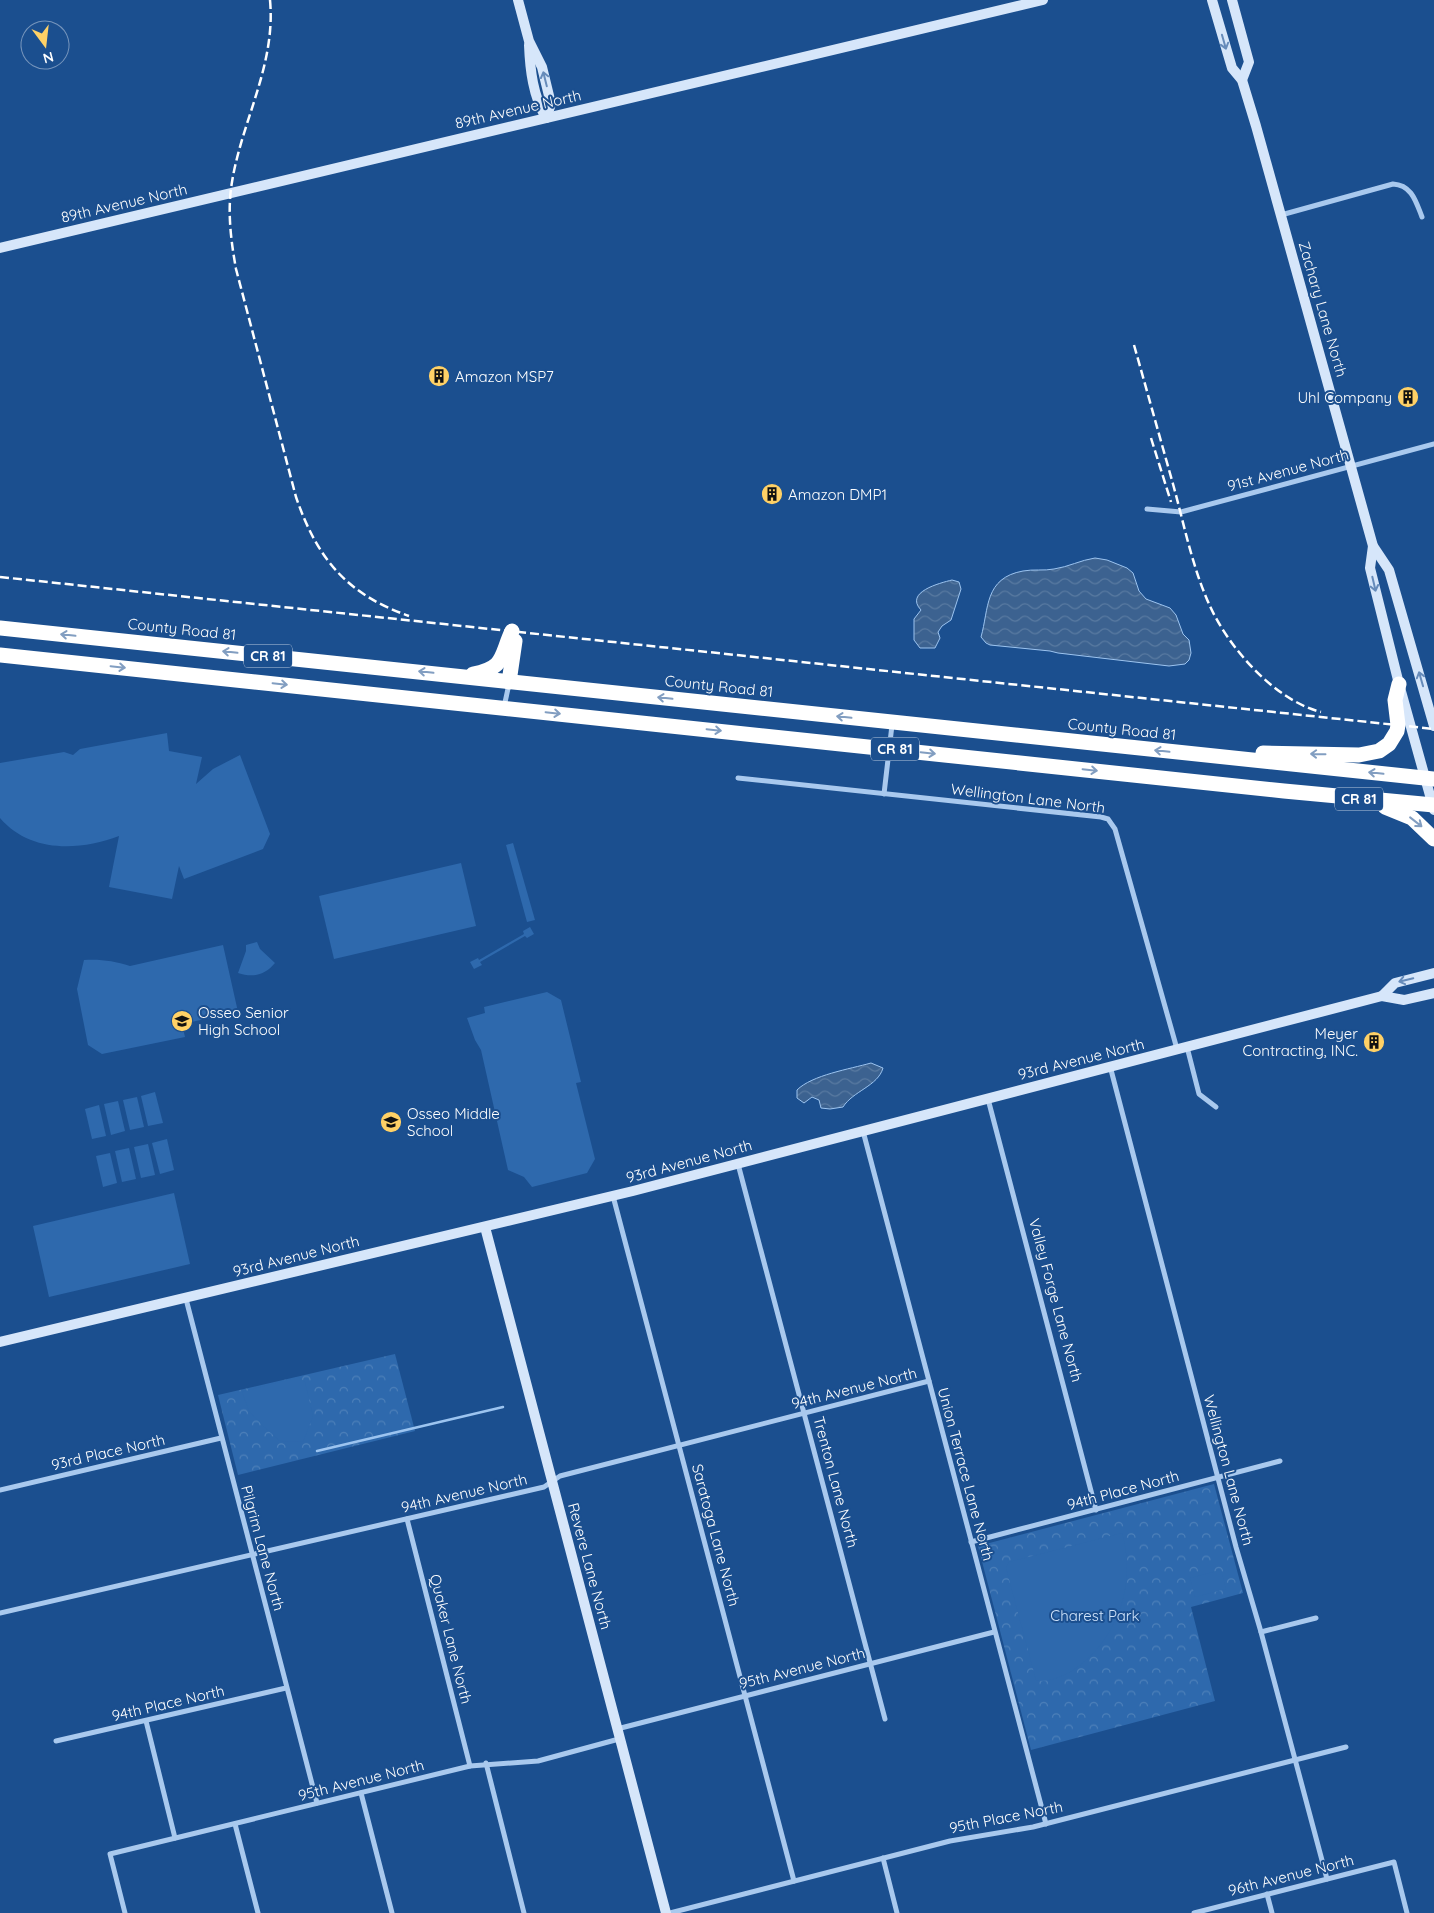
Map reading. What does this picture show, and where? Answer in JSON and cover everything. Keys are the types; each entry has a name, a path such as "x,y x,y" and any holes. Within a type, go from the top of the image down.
{"highway":[{"name":"County Road 81","path":"0,628 1429,779"},
{"path":"460,676 481,672 499,663 512,631 515,642 509,682"},
{"name":"CR 81","path":"0,655 1434,807"},
{"path":"1191,754 1371,754 1389,744 1397,732 1395,700 1399,684"},
{"path":"1284,791 1388,808 1412,818 1434,839"}],"street":[{"path":"518,0 529,41 530,70 540,107 546,118"},
{"name":"89th Avenue North","path":"0,248 1043,0"},
{"name":"Zachary Lane North","path":"1212,0 1232,68 1242,80 1373,546 1389,570 1434,726"},
{"name":"Zachary Lane North","path":"1232,0 1249,62 1242,80"},
{"path":"1281,215 1393,184 1404,186 1411,192 1422,217"},
{"name":"91st Avenue North","path":"1147,509 1181,512 1434,444"},
{"name":"Zachary Lane North","path":"1373,546 1370,568 1410,726 1429,779 1434,807"},
{"path":"504,708 509,682"},
{"path":"884,794 892,722"},
{"name":"Wellington Lane North","path":"738,778 1108,819 1115,829 1182,1048 1199,1094 1216,1107"},
{"name":"93rd Avenue North","path":"1382,996 1395,983 1431,973"},
{"name":"93rd Avenue North","path":"0,1342 613,1196 1382,996 1404,1000 1434,992"},
{"path":"1417,997 1434,996"},
{"name":"Wellington Lane North","path":"1110,1066 1239,1556 1262,1632 1327,1878"},
{"name":"Valley Forge Lane North","path":"988,1098 1096,1510"},
{"name":"Union Terrace Lane North","path":"863,1131 1046,1824"},
{"name":"Trenton Lane North","path":"738,1164 885,1720"},
{"name":"Saratoga Lane North","path":"613,1196 794,1881"},
{"name":"Revere Lane North","path":"485,1227 666,1913"},
{"name":"Pilgrim Lane North","path":"186,1299 317,1803"},
{"name":"94th Avenue North","path":"0,1614 544,1487 560,1476 929,1382"},
{"name":"93rd Place North","path":"0,1490 221,1438"},
{"name":"94th Place North","path":"971,1542 1280,1461"},
{"name":"Quaker Lane North","path":"407,1519 470,1766"},
{"path":"1262,1632 1316,1618"},
{"name":"95th Avenue North","path":"125,1913 110,1854 470,1766 486,1763 538,1761 618,1734 745,1696 994,1632"},
{"name":"94th Place North","path":"56,1741 286,1688"},
{"path":"146,1721 175,1838"},
{"name":"95th Place North","path":"670,1913 950,1841 1011,1832 1046,1824 1346,1747"},
{"path":"486,1763 524,1913"},
{"path":"361,1793 392,1913"},
{"path":"235,1824 258,1913"},
{"path":"882,1858 897,1913"},
{"name":"96th Avenue North","path":"1194,1913 1394,1862 1407,1913"},
{"path":"1267,1894 1272,1913"}],"green space":[{"path":"167,733 169,751 202,757 196,784 213,769 240,755 270,834 263,849 184,879 179,866 172,899 109,887 119,836 88,844 56,846 26,838 0,818 0,763 64,752 73,755 80,749"},
{"path":"513,843 535,920 527,922 506,845"},
{"path":"461,863 476,926 334,959 319,896"},
{"path":"530,927 534,934 527,938 525,936 480,962 482,965 474,969 470,962 478,958 479,960 524,934 523,931"},
{"path":"257,942 260,949 275,963 263,973 249,975 238,973 246,951 246,945"},
{"path":"223,945 238,1012 182,1024 185,1037 102,1054 88,1045 77,989 84,960 107,961 130,966"},
{"path":"547,992 561,1000 581,1082 576,1083 595,1159 587,1173 532,1187 524,1177 508,1170 481,1050 467,1018 485,1013 484,1007"},
{"path":"155,1092 163,1123 148,1126 141,1096"},
{"path":"137,1097 144,1127 130,1130 123,1100"},
{"path":"118,1101 125,1131 111,1135 104,1104"},
{"path":"99,1105 106,1136 92,1139 85,1109"},
{"path":"167,1139 174,1170 160,1174 152,1143"},
{"path":"148,1144 155,1175 141,1178 134,1147"},
{"path":"129,1148 136,1179 122,1182 115,1151"},
{"path":"110,1153 117,1183 103,1187 96,1156"},
{"path":"174,1193 190,1264 49,1297 33,1226"},
{"path":"395,1354 415,1431 238,1475 218,1395"},
{"path":"298,1377 305,1382 313,1416 303,1442 280,1441 249,1411 242,1392"},
{"name":"Charest Park","path":"1214,1484 1243,1593 1191,1607 1215,1701 1031,1750 978,1546"},
{"path":"1122,1533 1127,1572 1125,1592 1112,1628 1088,1659 1072,1671 1049,1680 1036,1680 1006,1568 1009,1562"},
{"path":"1221,1570 1226,1589 1195,1597 1190,1578"}],"water":[{"path":"1095,558 1107,560 1127,568 1133,573 1139,591 1146,599 1170,608 1176,615 1183,634 1189,640 1191,653 1189,660 1185,664 1169,666 990,645 981,637 990,596 1001,580 1023,571 1054,569"},
{"path":"952,580 959,582 961,589 951,620 942,626 938,632 940,638 935,648 920,648 914,640 914,619 921,610 917,604 917,598 926,589"},
{"path":"871,1063 883,1068 880,1074 871,1084 847,1101 843,1107 821,1108 819,1100 812,1097 804,1103 797,1098 797,1090 812,1080"}],"waterway":[{"path":"317,1451 503,1407"}],"railway":[{"path":"270,0 271,24 268,47 232,182 230,226 236,269 296,497 304,519 324,556 351,585 368,597 409,616"},
{"path":"1134,345 1193,560 1203,590 1217,620 1240,654 1254,670 1286,696 1303,706 1321,712"},
{"path":"1151,438 1171,502"},
{"path":"0,577 1434,729"}],"place":[{"name":"Amazon MSP7","path":"439,376"},
{"name":"Uhl Company","path":"1408,397"},
{"name":"Amazon DMP1","path":"772,494"},
{"name":"Osseo Senior High School","path":"182,1021"},
{"name":"Meyer Contracting, INC.","path":"1374,1042"},
{"name":"Osseo Middle School","path":"391,1122"}]}
